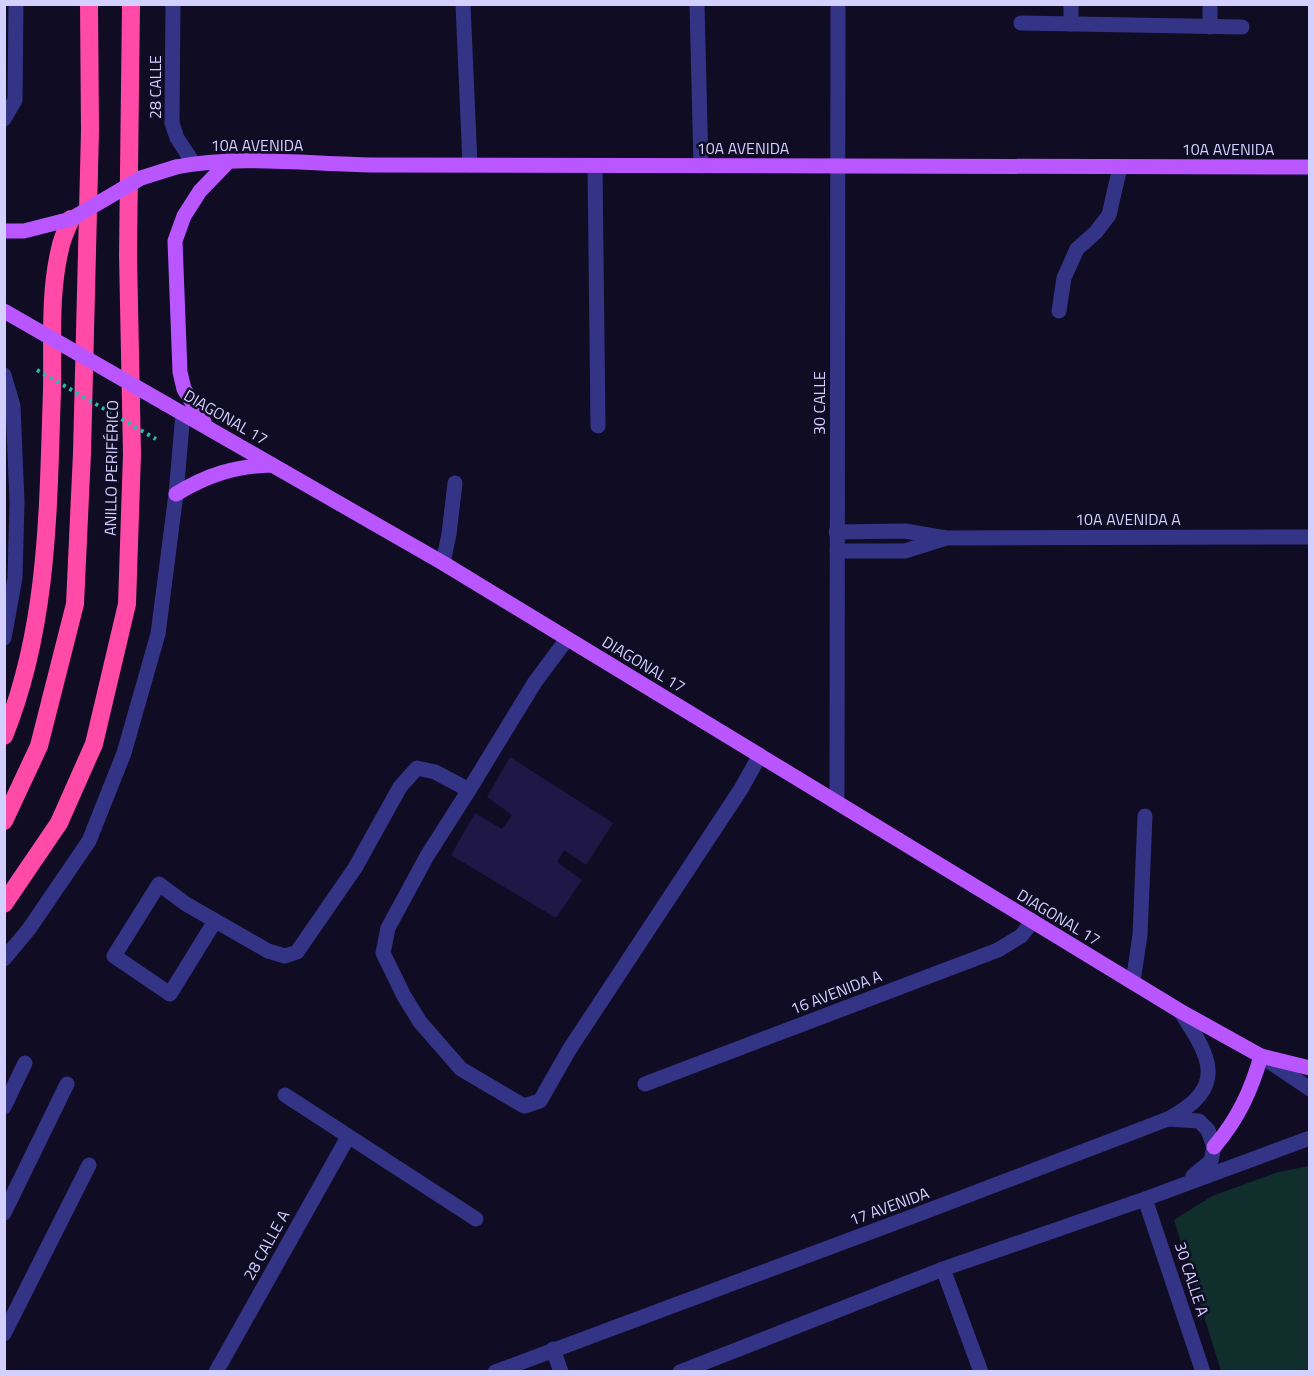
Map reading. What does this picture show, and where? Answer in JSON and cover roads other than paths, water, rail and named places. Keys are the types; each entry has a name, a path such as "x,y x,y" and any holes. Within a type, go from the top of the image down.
{"highway":[{"name":"ANILLO PERIFÉRICO","path":"4,821 39,746 75,604 82,453 90,131 89,4"},
{"name":"ANILLO PERIFÉRICO","path":"4,904 59,823 94,744 127,604 132,454 128,254 131,4"},
{"path":"4,736 18,703 34,639 43,582 48,511 54,302 60,248 71,219"}],"main road":[{"name":"10A AVENIDA","path":"71,219 141,178 176,167 229,161 371,165 1310,167"},
{"path":"207,427 184,388 180,372 175,240 184,216 201,191 229,161"},
{"path":"4,231 24,231 71,219"},
{"name":"DIAGONAL 17","path":"4,311 443,563 1180,1011 1261,1056 1310,1068"},
{"path":"176,494 222,471 247,466 272,465"},
{"path":"1214,1147 1231,1127 1244,1106 1261,1056"}],"street":[{"path":"4,119 15,100 16,4"},
{"name":"28 CALLE","path":"173,4 172,123 177,138 194,164"},
{"path":"463,4 470,165"},
{"path":"697,4 701,166"},
{"name":"30 CALLE","path":"837,802 838,4"},
{"path":"1071,4 1071,24"},
{"path":"1210,4 1210,27"},
{"path":"1021,23 1242,27"},
{"path":"595,166 598,426"},
{"path":"1059,311 1064,278 1077,249 1096,232 1109,215 1120,167"},
{"path":"4,375 14,406 17,502 15,578 4,638"},
{"path":"4,959 29,929 89,841 124,753 158,634 176,494 183,414"},
{"path":"443,563 455,483"},
{"name":"10A AVENIDA A","path":"836,532 905,531 946,538 1310,537"},
{"name":"10A AVENIDA A","path":"837,551 905,551 946,538"},
{"path":"567,639 535,682 427,855 388,927 383,953 404,996 420,1022 461,1069 512,1101 524,1106 540,1101 569,1050 741,789 760,755"},
{"path":"215,921 170,994 114,956 159,884 186,904 268,951 285,956 297,952 355,868 400,786 417,768 435,772 469,790"},
{"path":"1133,982 1140,935 1145,816"},
{"name":"16 AVENIDA A","path":"645,1084 998,950 1021,936 1032,922"},
{"name":"17 AVENIDA","path":"495,1371 1168,1119 1193,1104 1205,1090 1209,1068 1204,1051 1180,1011"},
{"name":"DIAGONAL 17","path":"1261,1056 1310,1089"},
{"path":"4,1107 25,1063"},
{"path":"4,1213 67,1084"},
{"path":"285,1095 476,1219"},
{"path":"1168,1119 1199,1121 1208,1130 1214,1147 1211,1161 1187,1182"},
{"name":"28 CALLE A","path":"216,1371 348,1137"},
{"path":"680,1371 943,1269 1145,1199 1310,1137"},
{"path":"4,1334 89,1165"},
{"name":"30 CALLE A","path":"1145,1199 1203,1371"},
{"path":"943,1269 981,1371"},
{"path":"553,1349 561,1371"}]}
